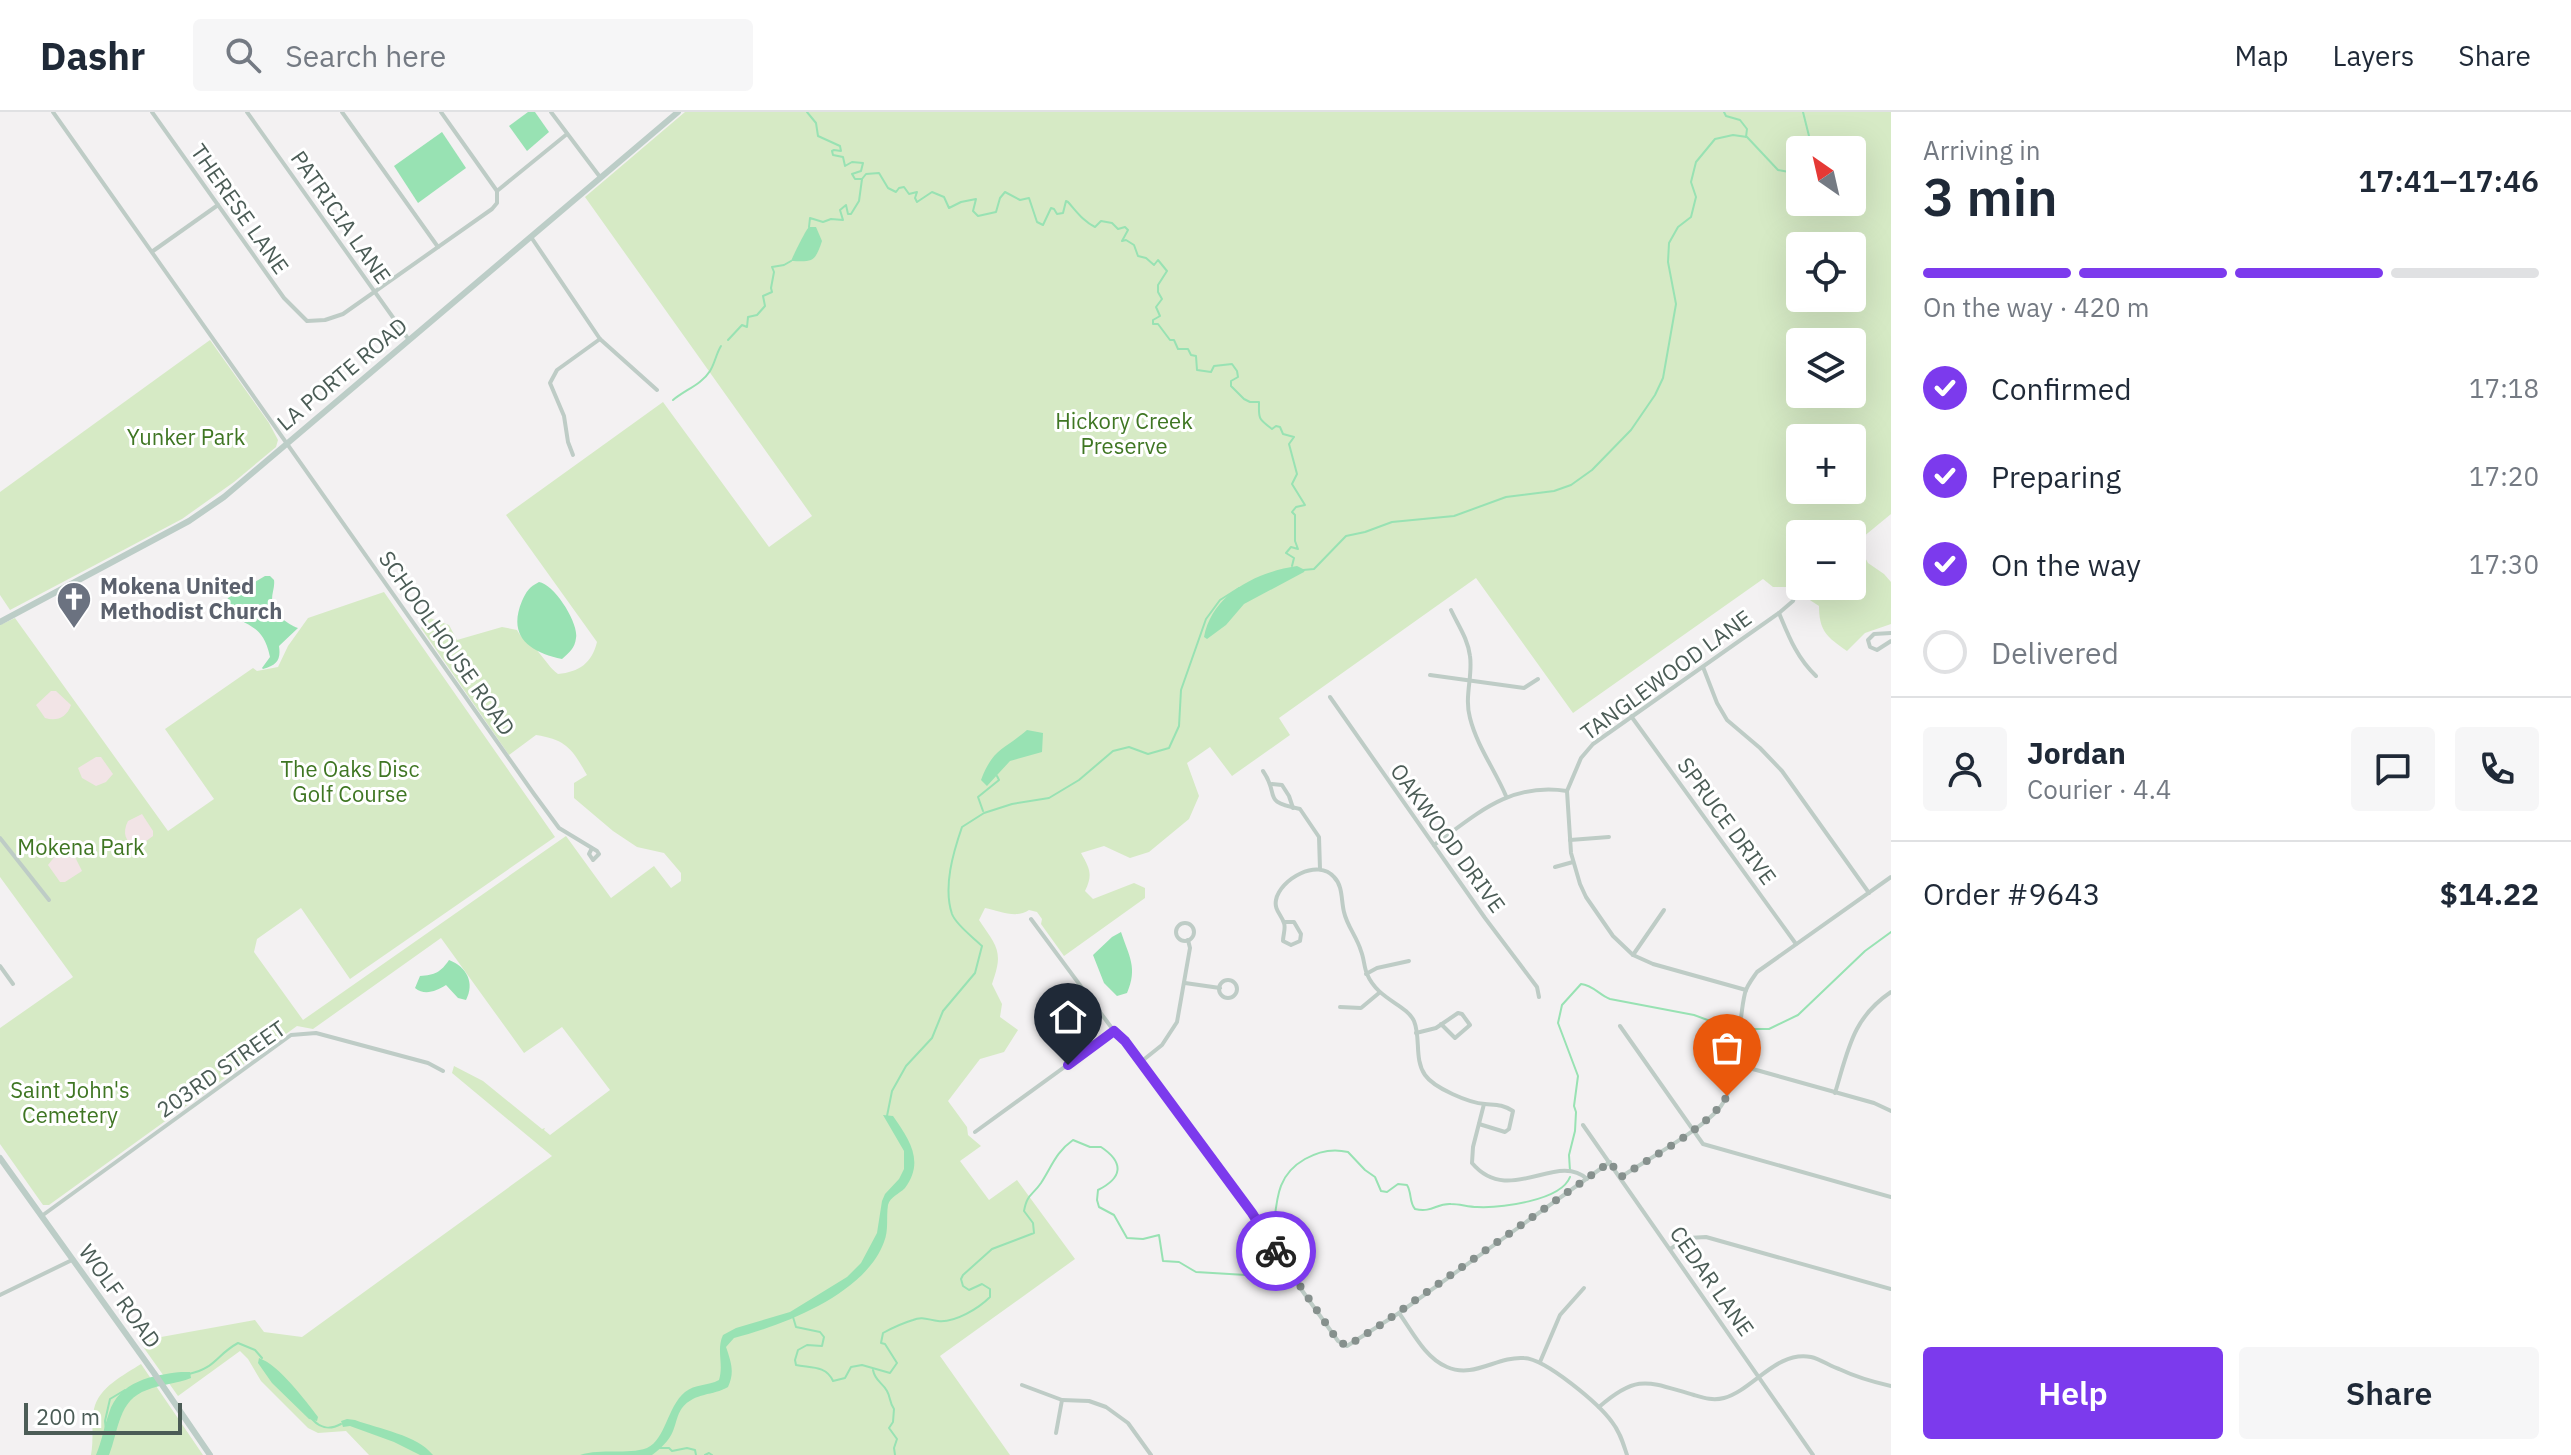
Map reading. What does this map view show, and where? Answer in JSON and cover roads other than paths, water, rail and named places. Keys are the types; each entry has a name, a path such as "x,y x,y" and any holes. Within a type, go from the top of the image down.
{"street":[{"path":"53,112 153,251 218,205"},
{"name":"THERESE LANE","path":"152,112 284,298 307,321 325,320 343,314 374,292"},
{"name":"PATRICIA LANE","path":"247,112 409,340"},
{"path":"342,112 438,247"},
{"path":"374,292 497,203 497,191 441,112"},
{"path":"551,112 600,177"},
{"name":"LA PORTE ROAD","path":"0,622 189,521 224,497 678,112"},
{"path":"497,191 567,134"},
{"path":"531,237 600,339 657,390"},
{"name":"SCHOOLHOUSE ROAD","path":"153,251 559,828 592,848"},
{"path":"573,455 564,416 550,388 550,379 557,370 600,339"},
{"name":"TANGLEWOOD LANE","path":"1746,990 1653,964 1633,955 1613,936 1590,903 1573,862 1567,791 1577,766 1593,744 1793,600"},
{"path":"1451,610 1465,637 1470,657 1467,706 1473,730 1506,796"},
{"path":"1779,613 1794,649 1816,676"},
{"path":"1891,633 1874,634 1868,640 1870,647 1877,650 1891,641"},
{"path":"1703,667 1727,720 1782,771 1869,893"},
{"path":"1430,675 1524,688 1538,679"},
{"name":"OAKWOOD DRIVE","path":"1330,697 1537,987 1539,997"},
{"name":"SPRUCE DRIVE","path":"1631,716 1796,944"},
{"path":"1263,771 1272,784 1271,792 1276,802 1283,807 1300,809 1319,837 1320,869"},
{"path":"1272,784 1282,785 1293,808"},
{"path":"1434,845 1506,796 1534,789 1567,791"},
{"path":"1570,840 1609,837"},
{"path":"0,838 49,900"},
{"path":"1555,867 1573,862"},
{"path":"1284,922 1294,922 1302,938 1300,941 1291,945 1283,941 1284,922 1277,913 1276,902 1280,890 1298,875 1320,869 1333,874 1340,886 1351,931 1361,948 1366,974 1379,993 1407,1012 1414,1021 1424,1073 1435,1085 1454,1095 1512,1109 1509,1129 1505,1132 1479,1124"},
{"path":"1621,1177 1720,1108 1727,1096 1735,1064 1746,990 1757,972 1891,877"},
{"path":"1633,955 1664,910"},
{"path":"1031,919 1114,1031 1142,1061 1252,1213 1338,1341 1347,1346 1399,1313 1610,1162"},
{"path":"1183,923 1193,928 1194,934 1188,940 1180,939 1177,934 1178,926 1183,923"},
{"path":"1142,1061 1162,1045 1173,1031 1185,983 1190,948 1188,940"},
{"path":"1366,974 1377,968 1409,961"},
{"path":"0,966 13,984"},
{"path":"1230,981 1236,986 1236,992 1227,998 1220,988 1222,983 1230,981"},
{"path":"1185,983 1220,988"},
{"path":"1835,1093 1862,1017 1891,992"},
{"path":"1340,1007 1361,1008 1379,993"},
{"path":"1416,1033 1431,1030 1441,1024 1460,1013 1470,1025 1453,1038 1441,1024"},
{"path":"1620,1026 1703,1144 1891,1197"},
{"path":"975,1132 1114,1031"},
{"name":"203RD STREET","path":"41,1216 291,1035 315,1033 428,1063 443,1071"},
{"path":"1735,1064 1874,1103 1891,1111"},
{"path":"1484,1104 1472,1163 1481,1174 1515,1181 1557,1171 1581,1174 1587,1179"},
{"name":"CEDAR LANE","path":"1583,1125 1813,1455"},
{"name":"WOLF ROAD","path":"0,1158 210,1455"},
{"path":"1670,1249 1688,1238 1706,1237 1891,1289"},
{"path":"0,1295 72,1260"},
{"path":"1540,1362 1560,1315 1584,1288"},
{"path":"1399,1313 1435,1361 1450,1369 1465,1371 1524,1358 1540,1362 1599,1407 1620,1434 1627,1455"},
{"path":"1599,1407 1617,1391 1642,1382 1706,1399 1728,1397 1795,1357 1812,1357 1856,1377 1891,1386"},
{"path":"1022,1385 1062,1400 1089,1401 1106,1407 1128,1423 1151,1455"},
{"path":"1056,1433 1062,1400"}],"waterway":[{"path":"807,112 816,123 818,136 840,146 841,151 832,151 833,155 843,157 845,166 852,162 863,163 861,171 852,174 855,179 862,179"},
{"path":"1724,112 1726,116 1740,120 1747,129 1746,137"},
{"path":"1803,112 1809,136"},
{"path":"1303,570 1314,569 1346,536 1392,522 1454,516 1506,497 1554,491 1571,485 1592,470 1631,430 1663,378 1676,304 1668,262 1669,243 1678,227 1691,217 1696,197 1691,182 1696,162 1715,139 1733,135 1747,137 1778,170 1786,171"},
{"path":"809,227 810,218 823,222 843,220 840,210 846,205 848,214 851,214 859,201 862,179 866,174 879,173 888,188 896,192 904,187 909,194 917,192 917,202 932,192 944,197 949,208 976,199 973,211 978,216 996,212 1005,192 1020,200 1029,198 1037,222 1043,225 1051,208 1057,214 1063,213 1066,201 1095,227 1101,221 1112,223 1118,229 1125,227 1128,230 1122,241 1134,245 1138,256 1154,265 1158,260 1167,271 1158,285 1162,299 1156,307 1160,316 1153,320 1153,324 1158,324 1170,340 1174,340 1178,349 1188,349 1191,355 1196,356 1197,370 1211,372 1214,366 1232,364 1238,377 1231,381 1231,386 1244,399 1259,402 1261,420 1267,425 1272,429 1280,427 1283,434 1294,437 1289,444 1297,474 1292,484 1305,505 1296,507 1292,512 1295,515 1298,549 1291,547 1286,553 1294,558 1292,566"},
{"path":"728,340 742,325 747,327 748,317 757,315 765,306 763,296 772,292 772,267 791,261"},
{"path":"673,400 707,376 721,346"},
{"path":"887,1116 892,1091 906,1066 932,1038 943,1011 975,973 982,946 954,918 948,893 962,827 984,813 1012,804 1049,798 1079,780 1113,751 1129,747 1148,754 1169,748 1179,726 1181,690 1206,619 1220,600 1239,588"},
{"path":"983,811 978,797 999,780 997,776"},
{"path":"1570,1171 1578,1076 1558,1023 1562,1005 1581,984 1610,999 1749,1029 1769,1029 1798,1015 1865,951 1891,932"},
{"path":"793,1317 796,1327 820,1332 824,1337 822,1346 807,1345 798,1350 796,1365 822,1370 833,1381 845,1378 851,1367 862,1365 890,1373 897,1363 885,1344 881,1343 883,1333 916,1319 952,1320 990,1297 990,1289 982,1284 969,1290 963,1286 963,1275 992,1249 1034,1233 1033,1223 1024,1211 1027,1201 1058,1154 1073,1140 1090,1147 1101,1147 1117,1164 1116,1175 1098,1190 1097,1200 1099,1207 1114,1215 1127,1238 1143,1239 1159,1235 1163,1261 1179,1262 1196,1272 1246,1275 1277,1269 1292,1258 1295,1248 1273,1233 1279,1191 1295,1166 1321,1152 1348,1152 1375,1177 1381,1191 1387,1192 1398,1184 1407,1185 1413,1206 1421,1210 1446,1204 1487,1207 1529,1201 1555,1192 1570,1177"},
{"path":"189,1374 211,1365 238,1343 255,1350 262,1358"},
{"path":"873,1370 894,1409 889,1428 897,1439 895,1455"},
{"path":"106,1431 110,1399 125,1390"},
{"path":"312,1419 326,1428 341,1424"},
{"path":"660,1448 672,1451 687,1448 695,1450 696,1455"},
{"path":"705,1455 712,1455"}],"place":[{"name":"Mokena United Methodist Church","path":"74,630"}],"park label":[{"name":"Hickory Creek Preserve","path":"1124,434"},
{"name":"Yunker Park","path":"186,437"},
{"name":"The Oaks Disc Golf Course","path":"350,782"},
{"name":"Mokena Park","path":"81,847"},
{"name":"Saint John's Cemetery","path":"70,1102"}]}
